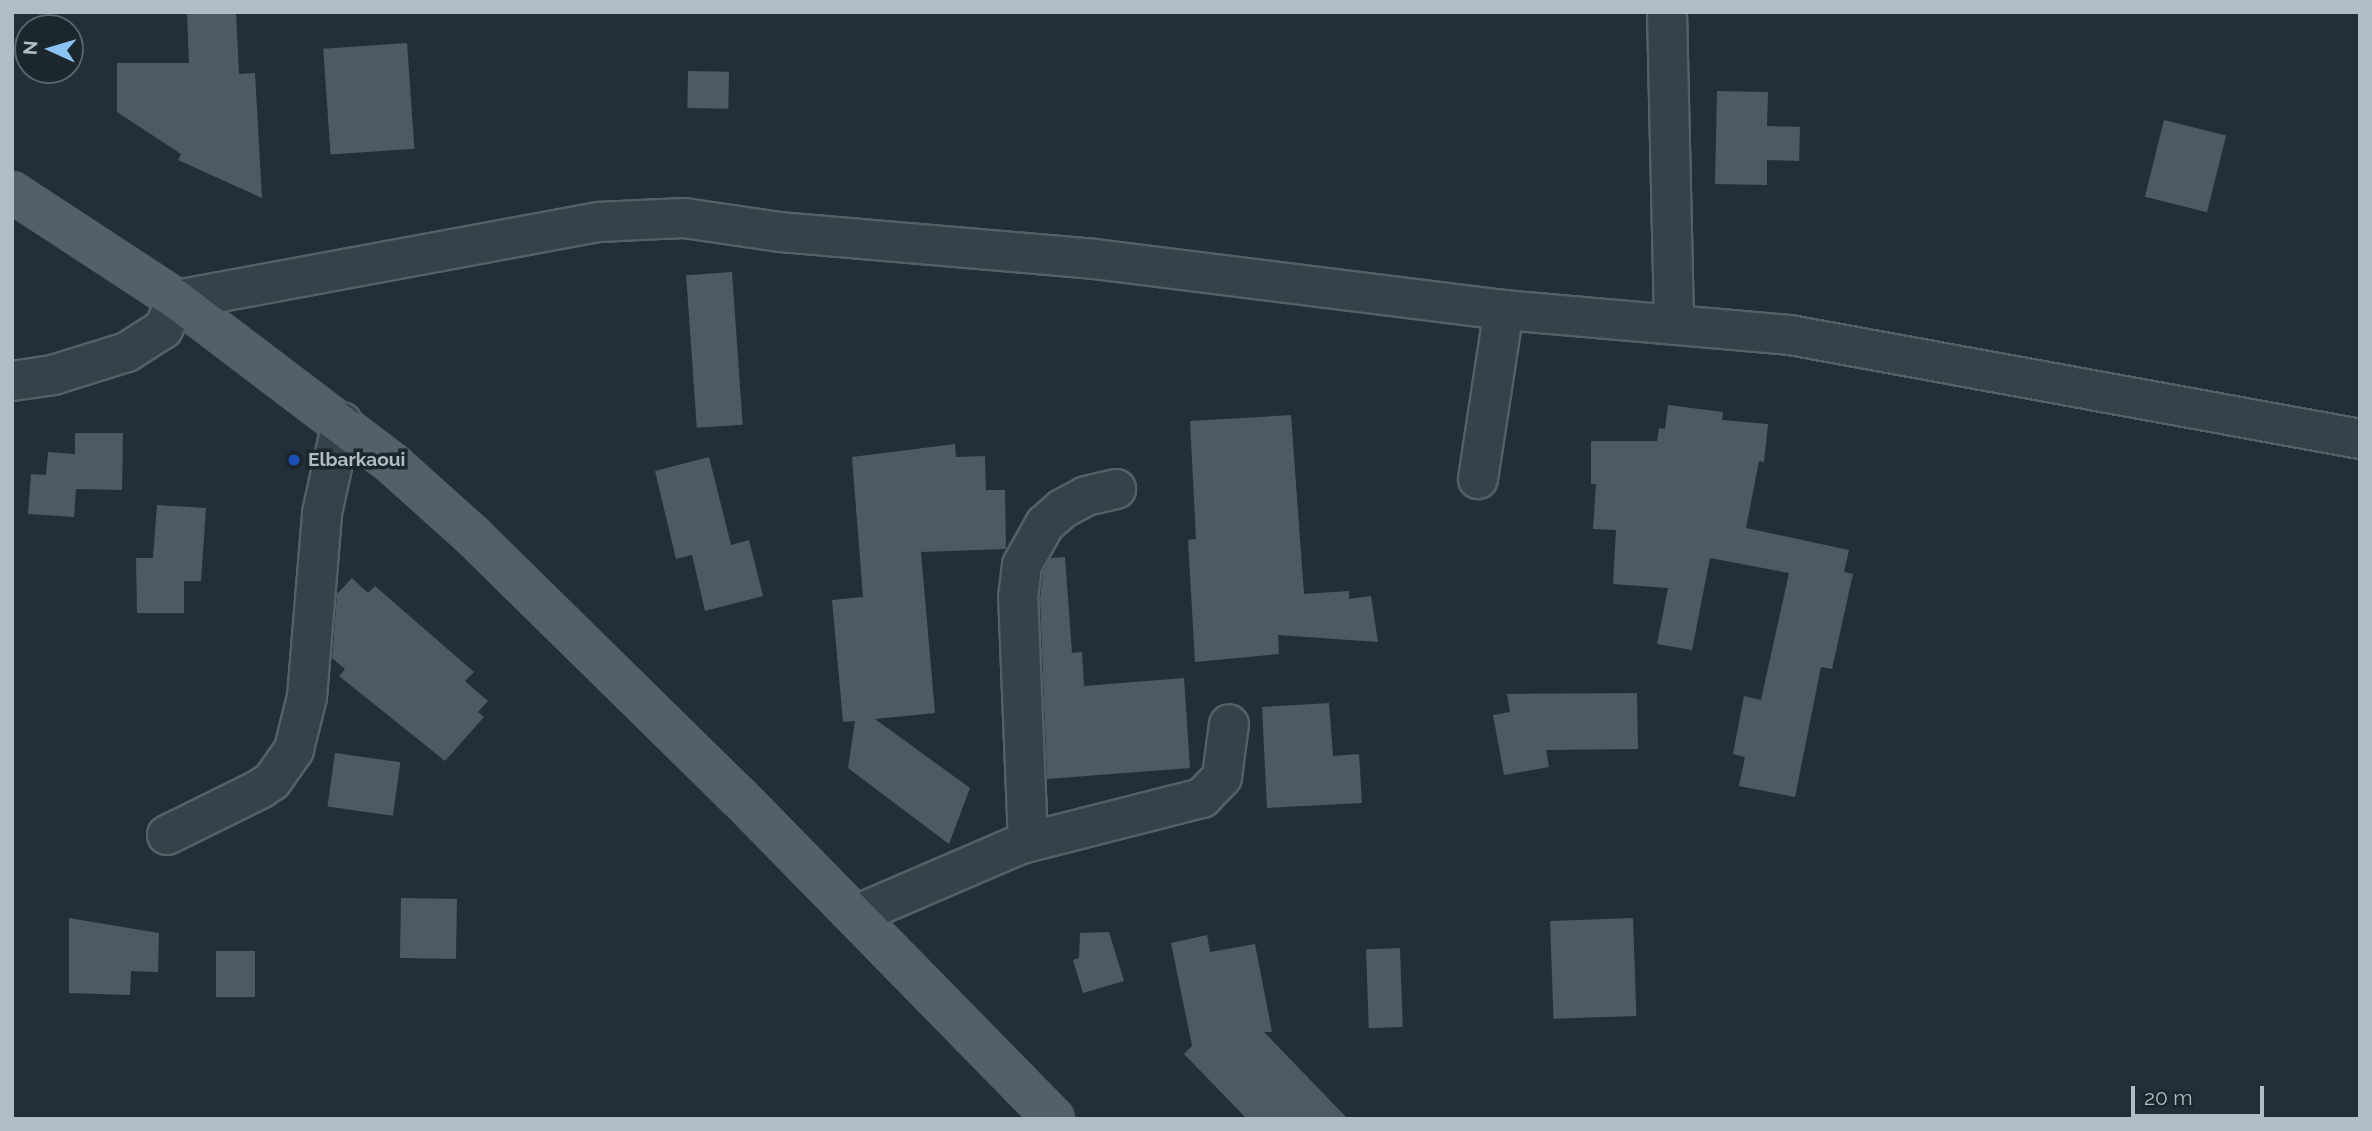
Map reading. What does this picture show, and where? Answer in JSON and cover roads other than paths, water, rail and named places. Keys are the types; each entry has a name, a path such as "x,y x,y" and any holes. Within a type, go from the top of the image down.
{"main road":[{"path":"12,191 177,300 342,422 472,535 856,915 1054,1119"}],"street":[{"path":"1667,12 1674,325"},
{"path":"12,382 53,376 127,352 163,329 177,300 598,222 684,218 780,233 1094,259 1504,310 1790,335 2360,439"},
{"path":"1478,480 1504,310"},
{"path":"167,835 272,781 294,749 307,697 322,513 342,422"},
{"path":"1028,842 1018,598 1022,565 1045,524 1062,509 1086,496 1116,489"},
{"path":"856,915 1028,842 1202,798 1222,777 1228,724"}],"place":[{"name":"Elbarkaoui","path":"294,460"}]}
